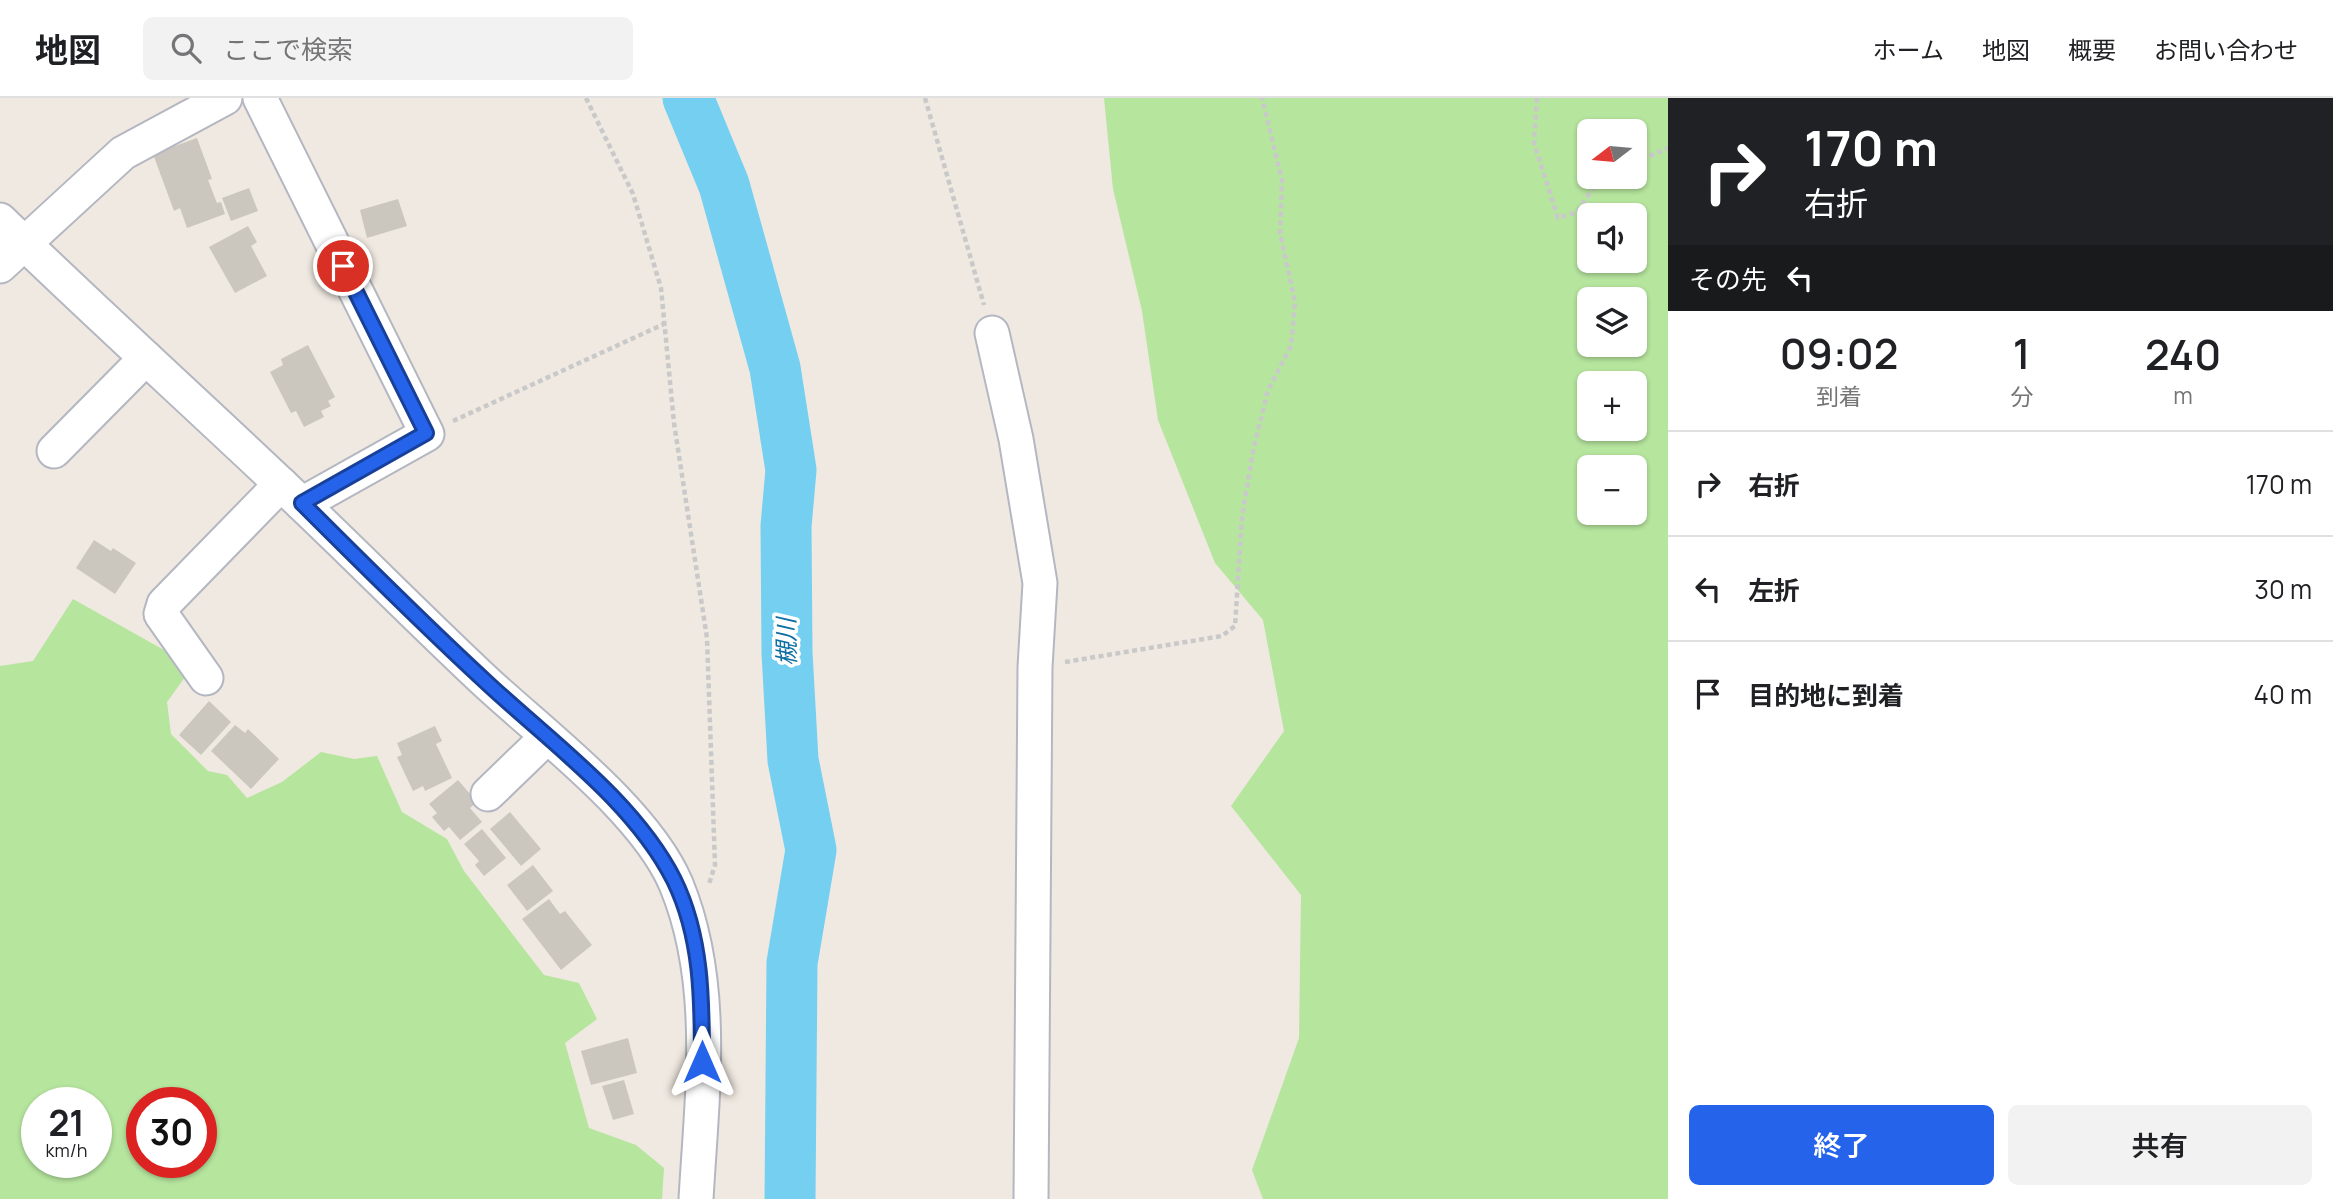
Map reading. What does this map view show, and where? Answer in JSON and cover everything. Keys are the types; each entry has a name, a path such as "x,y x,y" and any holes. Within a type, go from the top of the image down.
{"street":[{"path":"0,266 123,153 225,98"},
{"path":"206,678 161,614 164,604 291,494 426,433 260,98"},
{"path":"0,220 484,680 605,791 648,838 674,881 693,931 700,977 702,1088 696,1199"},
{"path":"992,333 1016,439 1040,583 1035,667 1031,1199"},
{"path":"54,451 146,358"},
{"path":"488,794 547,737"}],"path":[{"path":"586,98 633,194 661,288 674,423 707,638 715,865 693,931"},
{"path":"925,98 992,333"},
{"path":"1035,667 1222,636 1235,626 1242,517 1253,451 1268,390 1291,346 1295,302 1280,233 1282,180 1262,98"},
{"path":"1537,98 1534,142 1559,218 1577,212 1593,189"},
{"path":"1647,157 1668,148"},
{"path":"426,433 664,324"}],"green space":[{"path":"1104,98 1668,98 1668,1199 1263,1199 1252,1170 1299,1038 1301,895 1231,806 1284,731 1263,620 1215,563 1158,420 1142,311 1113,189"},
{"path":"73,599 164,650 188,673 167,702 171,734 208,771 227,775 247,798 282,782 321,752 354,759 377,756 402,812 447,839 464,871 544,975 579,983 597,1019 565,1043 589,1128 636,1145 664,1168 662,1199 0,1199 0,666 33,661"}],"building":[{"path":"197,138 212,179 208,180 217,203 221,202 225,214 187,228 180,208 174,211 153,154"},
{"path":"249,188 258,211 231,221 222,198"},
{"path":"398,199 407,226 367,238 360,210"},
{"path":"248,226 257,242 251,246 267,276 235,293 209,247"},
{"path":"308,345 335,397 328,401 331,406 321,411 324,417 304,427 296,411 291,413 270,372 283,365 281,359"},
{"path":"94,540 111,551 113,548 136,563 115,594 76,568"},
{"path":"209,701 231,722 201,755 179,735"},
{"path":"235,725 245,733 248,729 279,759 251,789 211,751"},
{"path":"435,726 442,741 436,744 452,778 425,791 423,786 413,791 397,757 402,755 397,743"},
{"path":"458,780 477,802 470,808 482,822 460,840 449,827 444,831 432,817 437,813 429,804"},
{"path":"510,812 541,849 521,866 490,829"},
{"path":"482,829 506,858 484,876 475,865 479,861 464,844"},
{"path":"533,865 553,891 527,911 507,885"},
{"path":"549,899 560,914 565,911 592,945 561,970 522,919"},
{"path":"628,1038 637,1073 591,1085 581,1051"},
{"path":"624,1080 634,1114 613,1120 602,1086"}],"waterway":[{"name":"槻川","path":"688,98 724,185 775,368 791,470 786,526 787,653 793,760 811,850 792,963 790,1199"}],"route":[{"path":"343,266 426,433 302,503 484,680 605,791 648,838 674,881 693,931 700,977 702,1062"}]}
